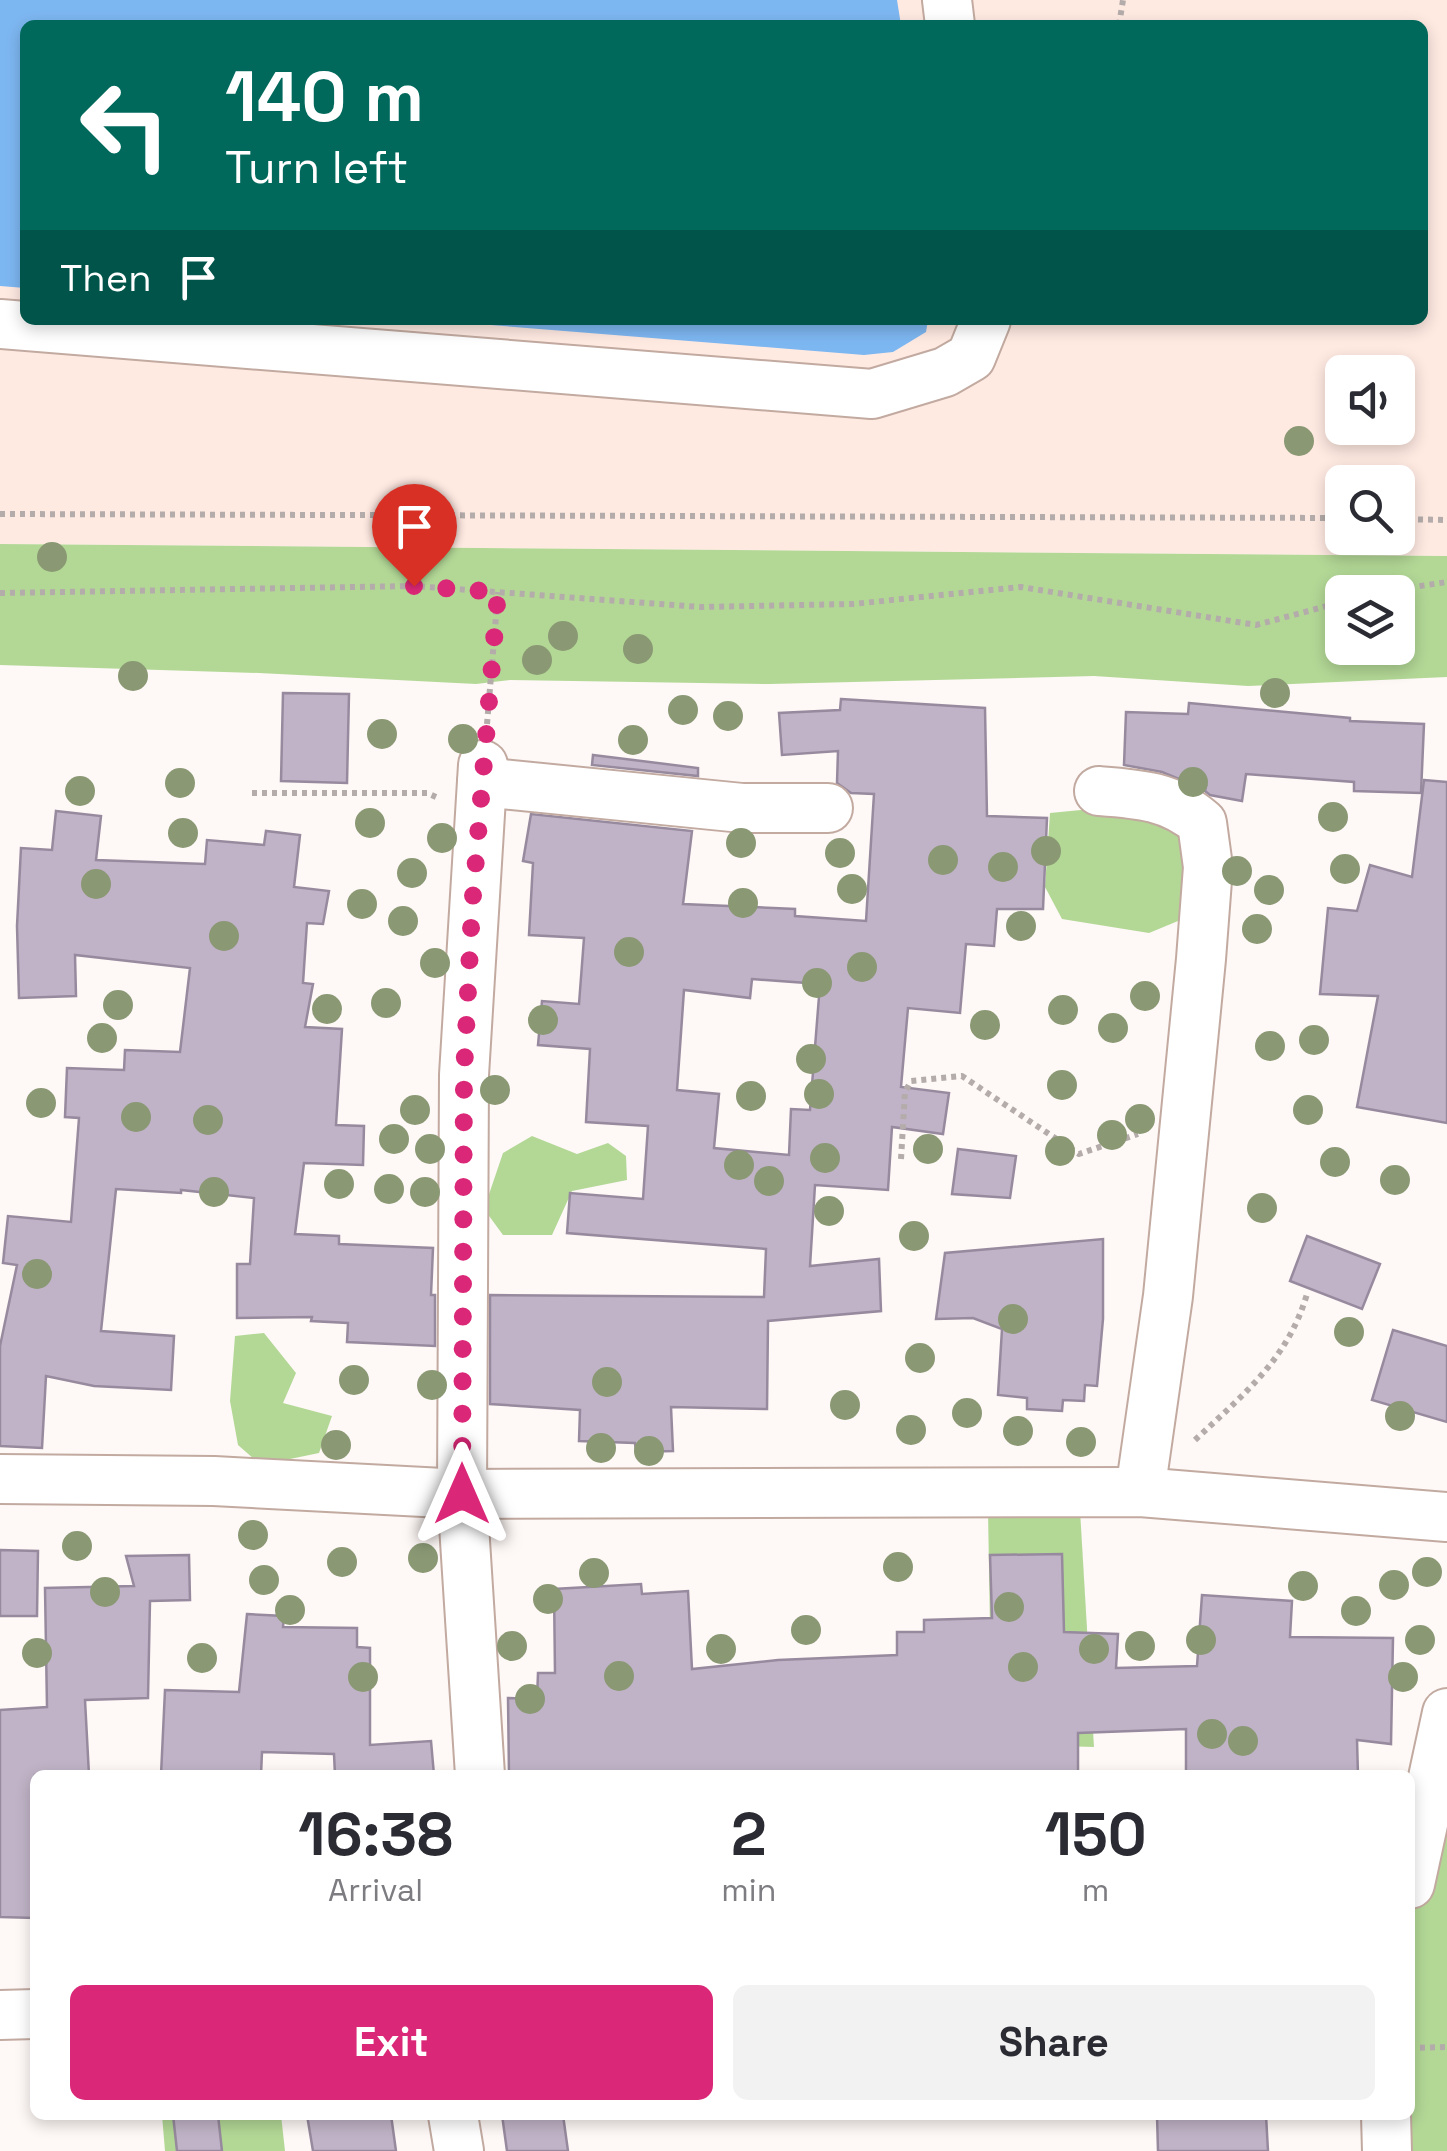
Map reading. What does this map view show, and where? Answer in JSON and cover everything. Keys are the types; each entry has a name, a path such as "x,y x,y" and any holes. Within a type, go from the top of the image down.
{"street":[{"path":"0,324 872,394 944,372 971,357 984,325"},
{"path":"480,1770 462,1494 464,1074 481,787 742,808 828,808"},
{"path":"1099,791 1151,795 1185,808 1202,823 1207,844 1201,959 1168,1296 1140,1492"},
{"path":"0,1480 214,1481 462,1494 1140,1492 1447,1517"},
{"path":"1415,1861 1447,1712"},
{"path":"0,2015 30,2014"},
{"path":"454,2120 459,2151"},
{"path":"1386,2120 1388,2151"}],"path":[{"path":"0,514 1325,518"},
{"path":"1415,519 1447,520"},
{"path":"1415,587 1447,582"},
{"path":"0,593 414,586 700,607 854,604 1021,586 1256,625 1325,607"},
{"path":"252,793 427,793 481,787 498,592"},
{"path":"901,1158 905,1092 912,1080 962,1076 1079,1154 1132,1136 1184,1128"},
{"path":"1140,1492 1267,1372 1298,1324 1307,1294"},
{"path":"1415,2048 1447,2047"}],"shaded area":[{"path":"0,0 1447,0 1447,556 1326,555 1415,555 1415,465 1325,465 1325,555 0,544"}],"green space":[{"path":"0,544 1447,556 1447,677 1248,686 1094,676 770,684 510,680 476,684 0,665"},
{"path":"1132,805 1169,820 1195,853 1195,914 1149,933 1062,919 1045,887 1050,813"},
{"path":"532,1136 577,1154 608,1143 626,1156 627,1180 572,1191 552,1235 503,1235 484,1209 503,1153"},
{"path":"264,1333 296,1373 283,1403 332,1416 319,1453 261,1465 238,1445 230,1401 235,1336"},
{"path":"1080,1510 1094,1747 992,1744 988,1511"},
{"path":"1447,1766 1447,2151 1398,2151 1396,2120 1415,2120 1415,1893"},
{"path":"162,2120 282,2120 285,2151 165,2151"}],"water":[{"path":"0,0 897,0 900,20 20,20 20,288 0,286"},
{"path":"490,325 927,325 926,332 893,352 864,355"}],"building":[{"path":"283,693 349,694 347,783 281,781"},
{"path":"841,699 985,708 987,816 1047,818 1043,909 997,909 994,946 966,944 960,1013 908,1008 901,1087 949,1093 943,1134 892,1127 888,1190 815,1185 810,1266 879,1259 881,1311 768,1321 767,1409 671,1407 673,1451 636,1452 635,1443 579,1441 580,1410 490,1404 490,1295 764,1297 766,1249 567,1233 570,1193 643,1199 648,1126 586,1122 590,1049 538,1045 542,1001 579,1004 584,938 529,935 533,863 523,861 531,814 692,831 683,904 795,909 795,916 866,921 874,794 851,793 837,783 838,751 782,755 779,713 840,710","holes":["752,979 820,984 810,1110 791,1109 789,1155 714,1148 719,1094 677,1090 684,990 750,998"]},
{"path":"1189,703 1350,721 1424,724 1421,793 1354,791 1354,782 1246,774 1242,801 1210,795 1206,786 1196,786 1162,772 1124,765 1126,712 1188,714"},
{"path":"593,755 698,768 698,776 592,765"},
{"path":"1424,780 1447,782 1447,1123 1357,1107 1378,996 1320,994 1328,908 1357,911 1370,865 1412,877"},
{"path":"56,811 101,816 96,860 205,864 207,840 264,845 266,831 300,835 294,887 329,891 323,924 307,923 303,983 313,984 305,1027 342,1029 336,1125 364,1126 363,1165 304,1163 295,1234 339,1236 339,1244 433,1248 435,1346 347,1342 348,1323 311,1321 312,1317 237,1318 237,1264 250,1264 254,1198 181,1190 116,1189 101,1331 174,1336 171,1390 94,1386 46,1376 42,1448 0,1446 0,1346 17,1265 3,1263 8,1216 71,1222 79,1118 65,1117 67,1068 124,1070 125,1050 180,1052 190,968 75,955 76,996 19,998 21,848 52,850"},
{"path":"958,1149 1016,1156 1010,1198 952,1194"},
{"path":"1307,1236 1380,1264 1362,1309 1290,1281"},
{"path":"1103,1239 1103,1319 1097,1386 1085,1385 1084,1401 1063,1400 1062,1411 1027,1409 1027,1398 998,1395 1002,1329 973,1318 936,1319 945,1253"},
{"path":"1393,1330 1447,1346 1447,1422 1372,1400"},
{"path":"0,1550 38,1551 37,1616 0,1616"},
{"path":"1062,1554 1064,1632 1118,1634 1116,1668 1197,1666 1202,1595 1292,1601 1290,1637 1393,1638 1391,1744 1357,1740 1358,1770 1186,1770 1186,1729 1078,1733 1078,1770 509,1770 508,1698 537,1699 538,1673 555,1673 554,1589 641,1584 642,1594 688,1591 692,1669 778,1660 897,1655 897,1632 924,1632 924,1620 992,1618 990,1555"},
{"path":"189,1555 190,1600 150,1601 148,1698 85,1700 89,1770 30,1770 30,1918 0,1917 0,1710 47,1707 45,1588 134,1586 126,1556"},
{"path":"247,1614 284,1616 283,1627 357,1628 357,1647 370,1648 370,1745 431,1741 434,1770 335,1770 334,1754 262,1752 261,1770 161,1770 165,1690 239,1692"},
{"path":"174,2120 219,2120 222,2151 177,2151"},
{"path":"308,2120 392,2120 396,2151 313,2151"},
{"path":"503,2120 564,2120 568,2151 507,2151"},
{"path":"1157,2120 1266,2120 1268,2151 1158,2151"}],"route":[{"path":"414,586 498,592 472,908 464,1074 462,1494"}]}
